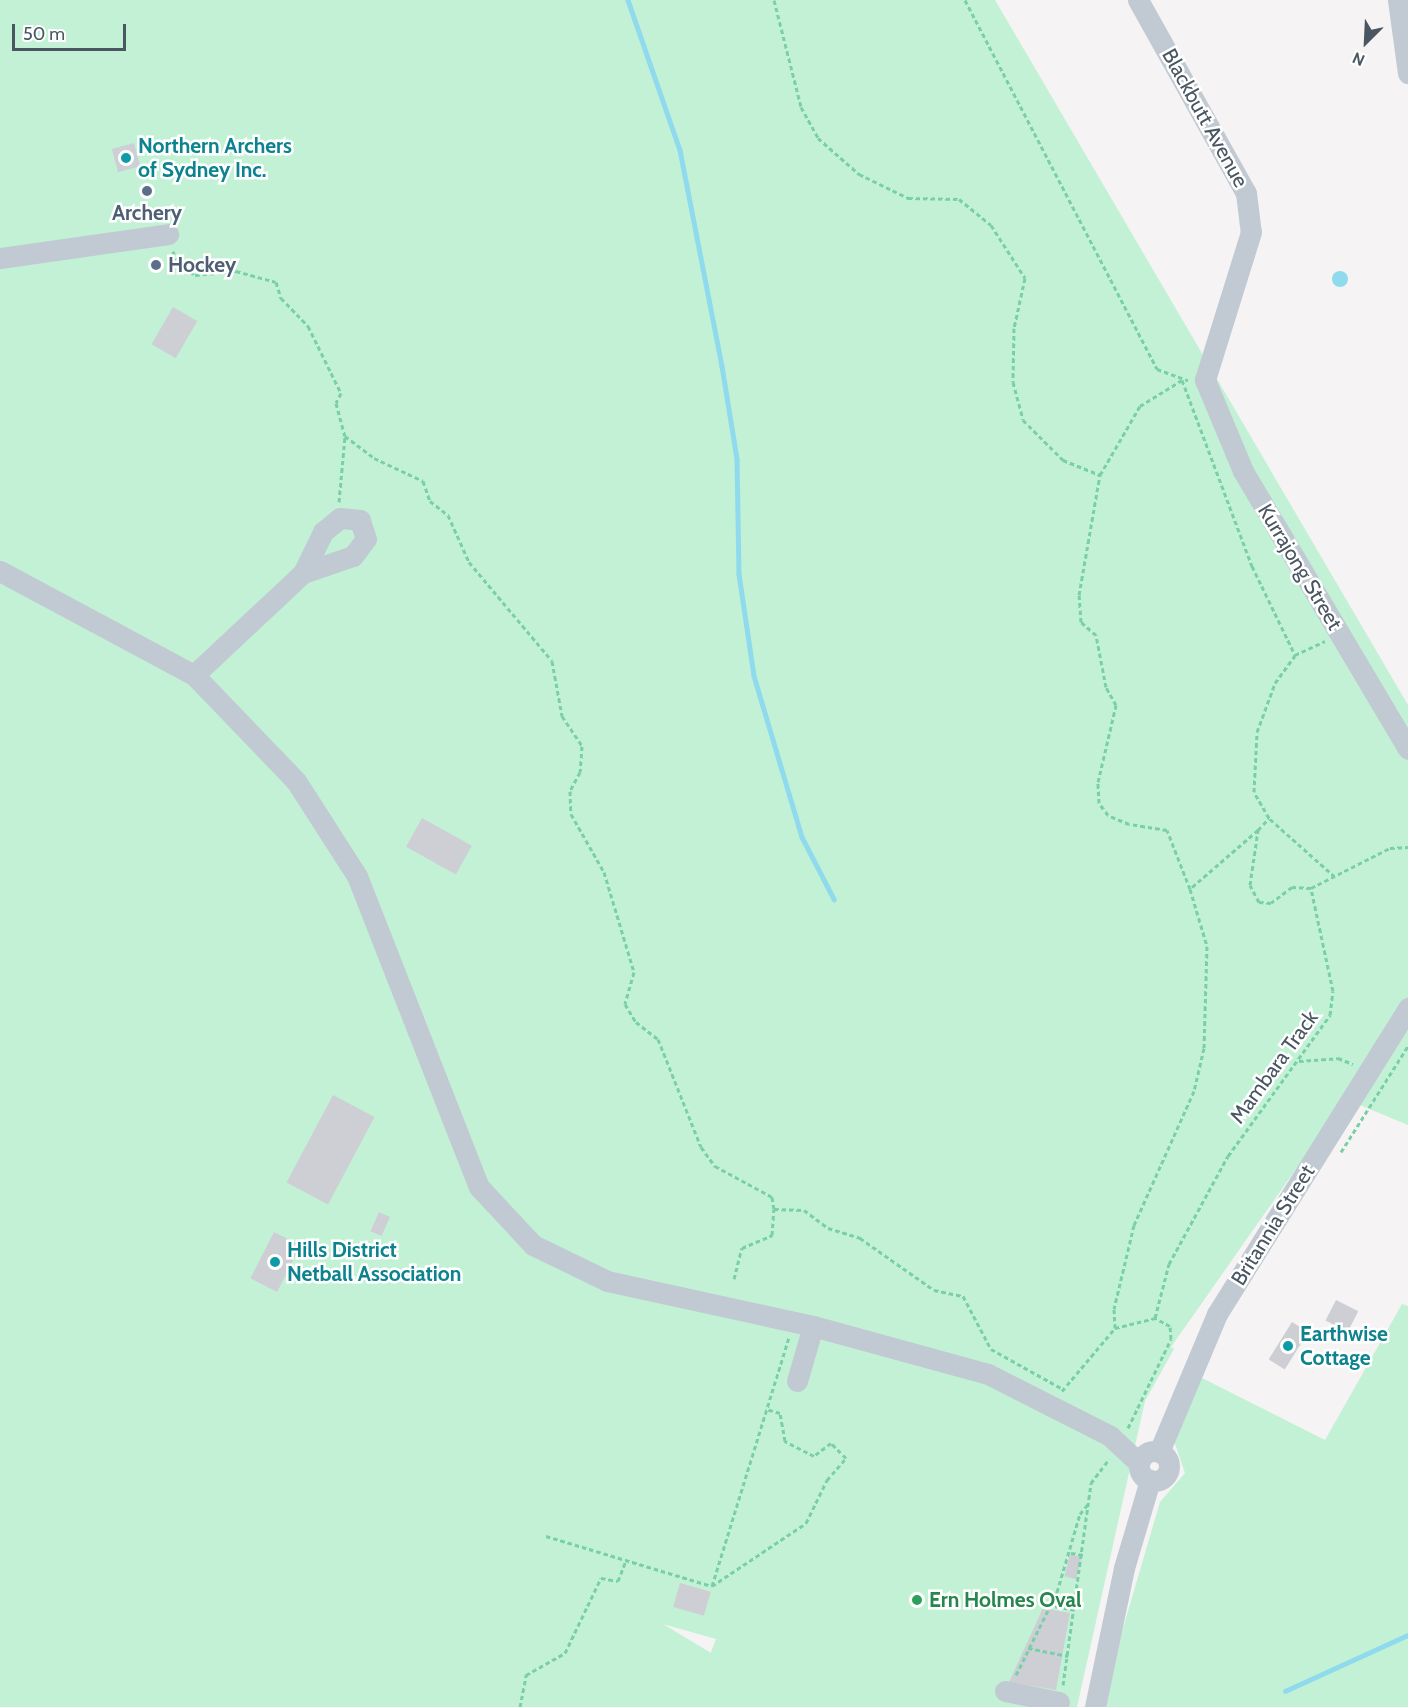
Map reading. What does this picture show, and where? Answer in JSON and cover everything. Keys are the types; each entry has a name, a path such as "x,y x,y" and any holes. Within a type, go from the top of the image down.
{"street":[{"name":"Blackbutt Avenue","path":"1138,0 1246,193 1251,232 1205,380"},
{"path":"1398,0 1408,72"},
{"path":"0,258 168,234"},
{"name":"Kurrajong Street","path":"1205,380 1242,471 1406,742"},
{"path":"194,675 303,573 330,526 340,518 360,520 366,539 352,556 303,573"},
{"path":"0,571 194,675 296,781 357,876 467,1164 512,1228 556,1260 607,1281 813,1326 988,1374 1057,1396 1120,1444 1145,1471 1095,1707"},
{"name":"Britannia Street","path":"1145,1471 1168,1471 1167,1460 1159,1452 1217,1314 1408,1008"},
{"path":"798,1382 813,1326"},
{"path":"1006,1691 1063,1698"}],"path":[{"path":"774,0 801,108 818,138 878,184 908,198 958,199 991,225 1025,278 1014,328 1013,382 1023,420 1062,460 1100,475"},
{"path":"965,0 1157,369 1182,380 1205,380"},
{"path":"168,234 177,264 195,275 236,271 276,282 281,298 308,326 341,393 336,403 345,436 345,487 330,526"},
{"path":"1115,1328 1114,1309 1134,1225 1194,1091 1204,1048 1207,946 1190,889 1167,830 1129,824 1108,815 1099,803 1098,782 1116,705 1106,687 1096,635 1081,622 1079,595 1100,475 1140,406 1182,380"},
{"path":"1182,380 1252,566 1295,655"},
{"path":"345,436 374,458 423,481 430,501 448,514 452,533 469,562 480,568 495,595 552,661 562,716 582,746 580,772 570,791 572,814 604,872 634,972 625,1004 636,1022 658,1039 700,1133 701,1147 715,1166 772,1197 774,1209 772,1234 742,1248 734,1279"},
{"path":"1335,876 1269,817 1254,792 1257,732 1275,683 1295,655 1340,633"},
{"path":"1190,889 1258,830 1269,817"},
{"path":"1258,830 1250,885 1259,902 1271,903 1292,887 1311,888 1390,848 1408,847"},
{"name":"Mambara Track","path":"1155,1318 1169,1264 1228,1156 1299,1061 1330,1015 1333,991 1311,888"},
{"path":"1299,1061 1338,1058 1369,1070"},
{"path":"774,1209 804,1210 828,1228 861,1238 934,1290 963,1296 991,1349 1057,1396 1115,1328 1155,1318 1170,1326 1172,1339 1120,1444 1091,1483 1084,1555 1062,1688 1063,1698"},
{"path":"712,1586 789,1336"},
{"path":"712,1586 806,1523 827,1480 846,1458 831,1443 814,1456 785,1441 780,1413 766,1410"},
{"path":"1006,1691 1071,1553 1080,1514 1090,1503"},
{"path":"546,1536 712,1586"},
{"path":"1071,1553 1084,1555"},
{"path":"520,1707 526,1675 565,1653 601,1578 618,1581 626,1560"},
{"path":"1048,1605 1075,1610"},
{"path":"1028,1648 1068,1656"}],"green space":[{"path":"0,0 995,0 1408,705 1408,1125 1345,1099 1171,1347 1174,1349 1145,1401 1077,1707 0,1707","holes":["663,1624 716,1639 711,1653"]},
{"path":"1402,1304 1408,1306 1408,1707 1105,1707 1106,1686 1160,1502 1185,1473 1174,1441 1202,1378 1325,1440"}],"water":[{"path":"1337,271 1343,271 1348,279 1346,285 1337,287 1332,282 1332,276"}],"building":[{"name":"Northern Archers of Sydney Inc.","path":"134,143 140,166 118,172 112,149"},
{"path":"173,307 197,321 176,358 152,344"},
{"path":"422,818 472,846 456,874 406,847"},
{"path":"333,1095 374,1117 328,1204 287,1182"},
{"path":"379,1212 390,1217 381,1236 370,1231"},
{"name":"Hills District Netball Association","path":"274,1232 301,1246 277,1292 250,1278"},
{"path":"1336,1300 1358,1311 1348,1332 1326,1320"},
{"name":"Earthwise Cottage","path":"1292,1322 1308,1332 1285,1369 1269,1359"},
{"path":"1070,1554 1082,1557 1076,1579 1064,1576"},
{"path":"680,1583 711,1592 704,1616 673,1607"},
{"path":"1043,1608 1070,1613 1056,1690 1009,1682"}],"waterway":[{"path":"628,0 680,150 722,366 737,459 739,574 754,676 802,837 834,899"},
{"path":"1285,1691 1408,1635"}],"place":[{"name":"Northern Archers of Sydney Inc.","path":"126,158"},
{"name":"Archery","path":"147,191"},
{"name":"Hockey","path":"156,265"},
{"name":"Hills District Netball Association","path":"275,1262"},
{"name":"Earthwise Cottage","path":"1288,1346"},
{"name":"Ern Holmes Oval","path":"917,1600"}]}
